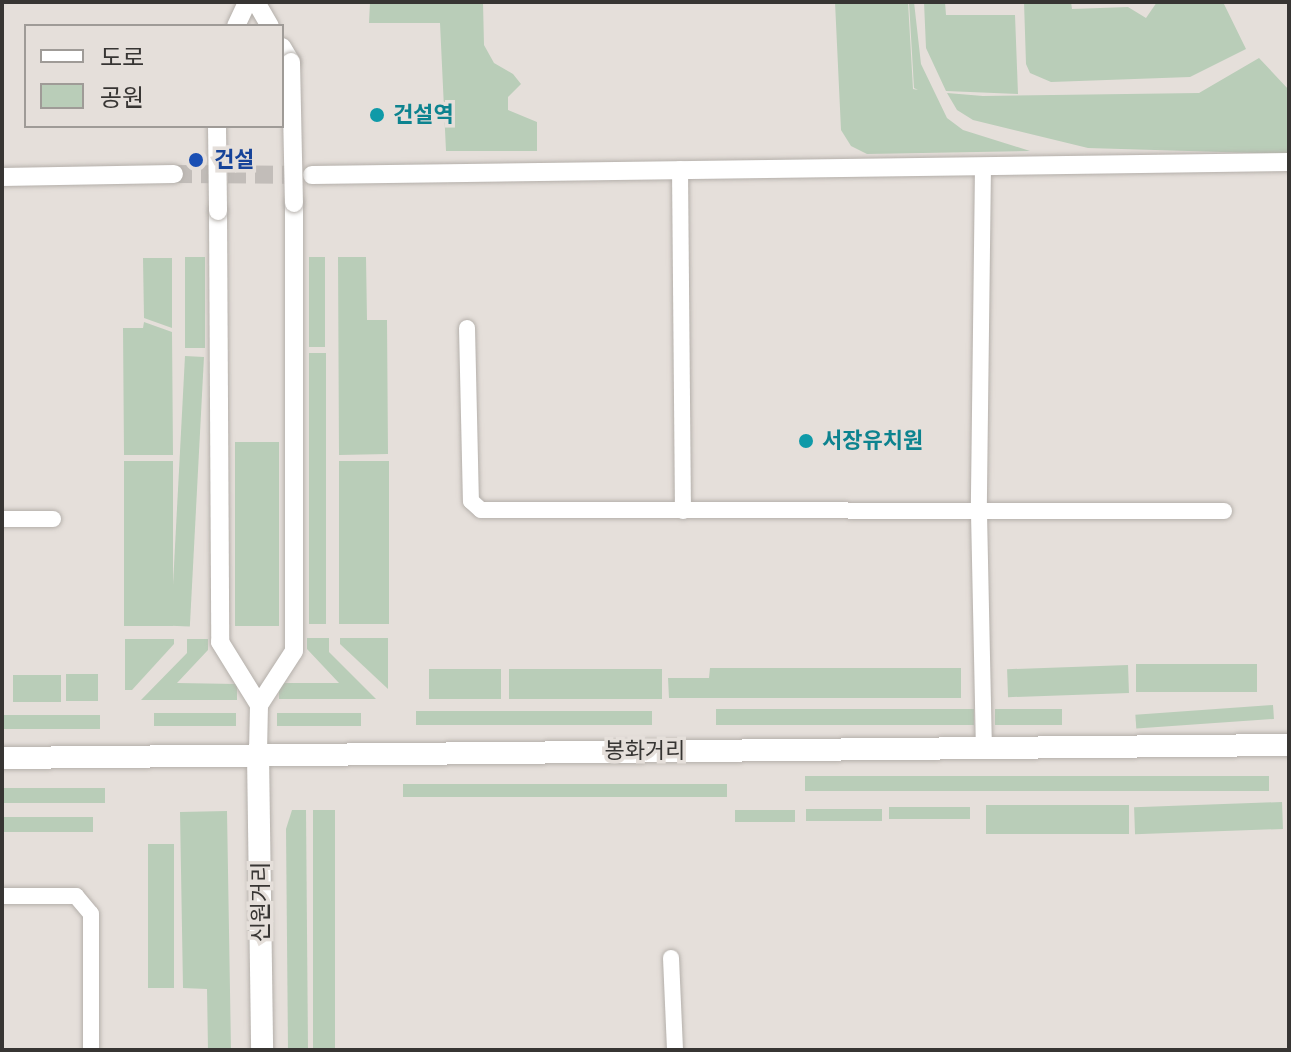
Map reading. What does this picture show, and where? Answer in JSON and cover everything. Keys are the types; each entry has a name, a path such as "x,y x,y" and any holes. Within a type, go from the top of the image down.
{"main road":[{"name":"봉화거리","path":"2,758 1289,745"},
{"name":"신원거리","path":"258,754 262,1050"}],"street":[{"path":"237,24 247,2"},
{"path":"256,2 269,24"},
{"path":"258,754 259,705 294,651 294,203 286,54"},
{"path":"217,128 220,642 259,705"},
{"path":"312,175 1289,162"},
{"path":"983,166 979,513 984,750"},
{"path":"680,169 683,511"},
{"path":"2,177 174,174"},
{"path":"467,328 471,501 481,510 1224,511"},
{"path":"2,519 53,519"},
{"path":"2,896 76,896 91,914 91,1050"},
{"path":"671,958 675,1050"}],"green space":[{"path":"370,2 483,2 484,45 494,63 513,74 521,84 508,97 508,110 537,122 537,151 446,151 440,23 369,23"},
{"path":"835,2 908,2 913,89 918,90 914,88 909,2 914,2 921,64 947,118 963,130 1030,151 867,154 851,146 841,130"},
{"path":"924,2 945,2 946,15 1015,15 1018,94 946,91 926,48"},
{"path":"1024,2 1071,2 1072,9 1128,7 1146,18 1157,2 1223,2 1246,49 1190,77 1051,82 1030,73 1026,64"},
{"path":"1259,58 1289,90 1289,154 1088,148 973,120 957,110 947,93 983,96 1199,93"},
{"path":"185,257 205,257 205,348 185,348"},
{"path":"309,257 325,257 325,347 309,347"},
{"path":"338,257 366,257 367,320 387,320 388,454 339,455"},
{"path":"143,258 172,258 172,328 144,318"},
{"path":"144,322 172,332 173,455 124,455 123,328 143,328"},
{"path":"309,353 326,353 326,624 309,624"},
{"path":"185,356 204,357 190,627 171,626"},
{"path":"235,442 279,442 279,626 235,626"},
{"path":"124,461 173,461 173,626 124,626"},
{"path":"339,461 389,461 389,624 339,624"},
{"path":"307,638 329,638 329,652 376,699 279,699 279,683 339,683 307,649"},
{"path":"340,638 388,638 388,689 340,644"},
{"path":"125,639 174,639 174,644 132,690 125,690"},
{"path":"187,639 208,639 208,650 177,683 237,684 237,700 141,700 187,653"},
{"path":"1136,664 1257,664 1257,692 1136,692"},
{"path":"1128,665 1129,693 1008,697 1007,669"},
{"path":"710,668 961,668 961,698 669,698 668,678 709,678"},
{"path":"429,669 501,669 501,699 429,699"},
{"path":"509,669 662,669 662,699 509,699"},
{"path":"66,674 98,674 98,701 66,701"},
{"path":"13,675 61,675 61,702 13,702"},
{"path":"1273,705 1274,719 1136,729 1135,715"},
{"path":"716,709 974,709 974,725 716,725"},
{"path":"995,709 1062,709 1062,725 995,725"},
{"path":"416,711 652,711 652,725 416,725"},
{"path":"154,713 236,713 236,726 154,726"},
{"path":"277,713 361,713 361,726 277,726"},
{"path":"2,715 100,715 100,729 2,729"},
{"path":"805,776 1269,776 1269,791 805,791"},
{"path":"403,784 727,784 727,797 403,797"},
{"path":"2,788 105,788 105,803 2,803"},
{"path":"1282,802 1283,829 1135,834 1134,807"},
{"path":"986,805 1129,805 1129,834 986,834"},
{"path":"889,807 970,807 970,819 889,819"},
{"path":"806,809 882,809 882,821 806,821"},
{"path":"292,810 306,810 308,1050 288,1050 286,829"},
{"path":"313,810 335,810 335,1050 313,1050"},
{"path":"735,810 795,810 795,822 735,822"},
{"path":"227,811 231,1050 208,1050 207,989 183,988 180,812"},
{"path":"2,817 93,817 93,832 2,832"},
{"path":"148,844 174,844 174,988 148,988"}],"tunnel":[{"path":"174,174 309,175"}],"place":[{"name":"건설역","path":"377,115"},
{"name":"건설","path":"196,160"},
{"name":"서장유치원","path":"806,441"}]}
